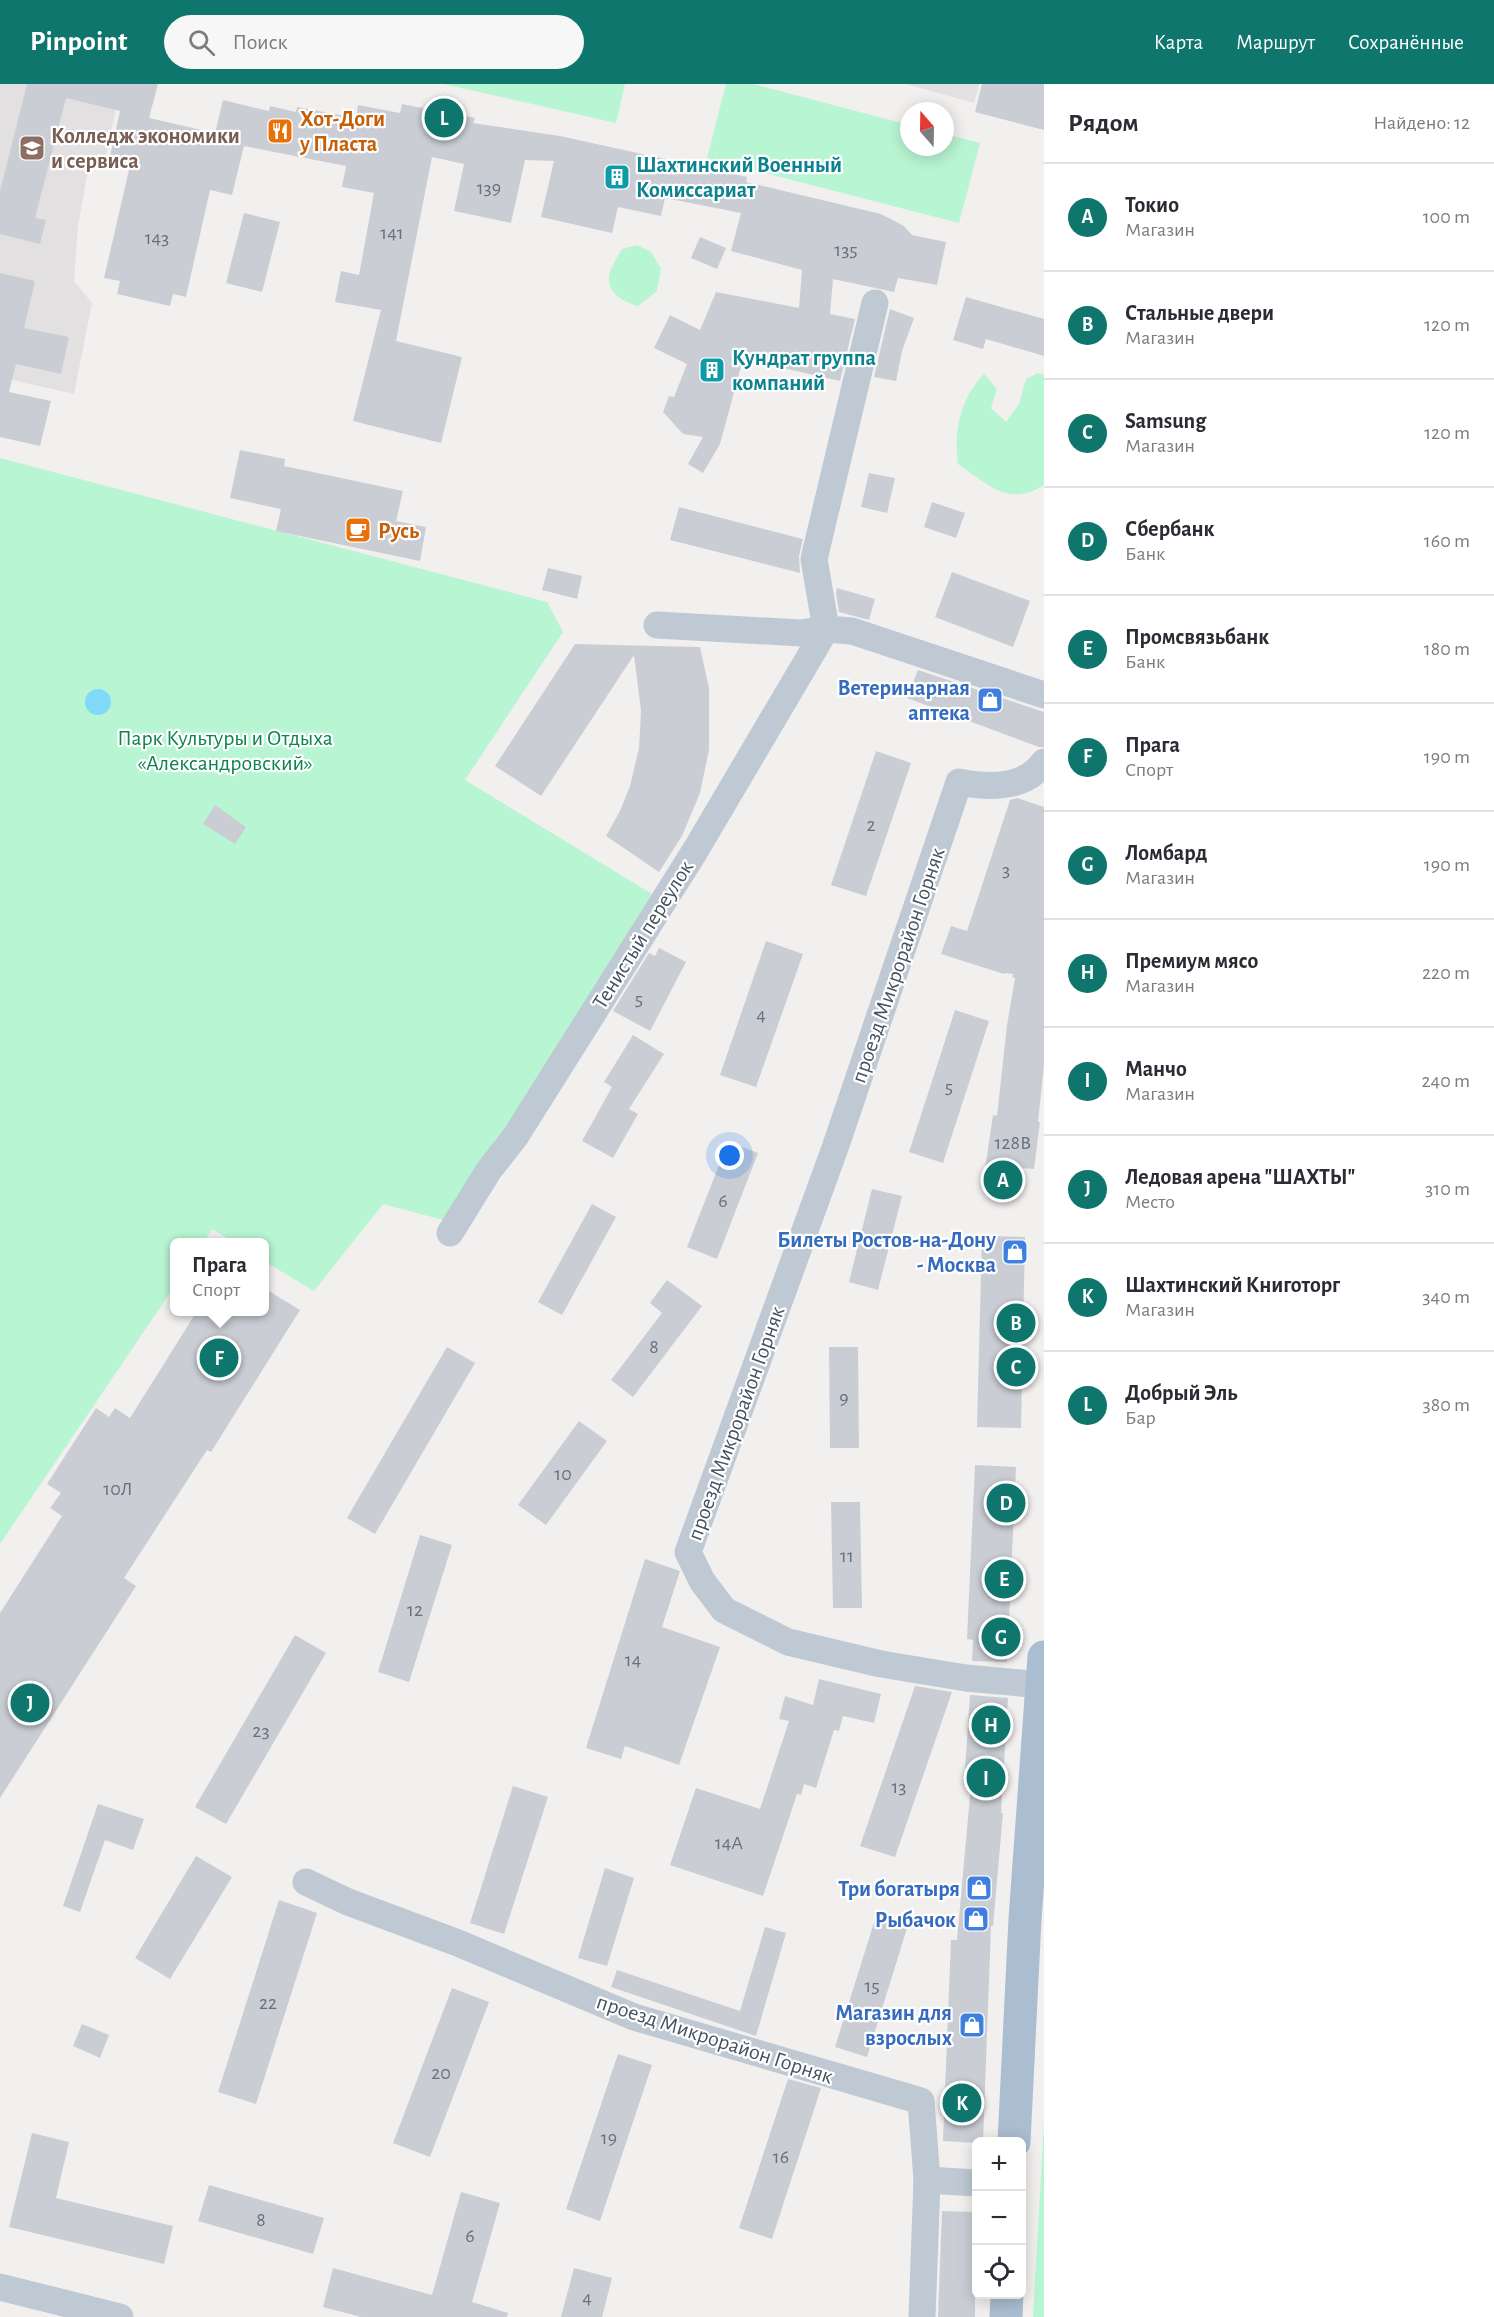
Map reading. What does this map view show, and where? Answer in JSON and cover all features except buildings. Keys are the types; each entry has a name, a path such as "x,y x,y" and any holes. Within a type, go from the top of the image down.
{"main road":[{"path":"1014,2137 1035,1919 1043,1671"},
{"path":"1006,2317 1007,2299"}],"street":[{"path":"826,629 814,559 875,303"},
{"path":"657,625 801,633 826,629 852,631 1044,695"},
{"name":"Тенистый переулок","path":"450,1233 489,1170 515,1137 657,912 826,629"},
{"name":"проезд Микрорайон Горняк","path":"1043,1671 966,1678 891,1666 788,1642 724,1610 702,1581 688,1552 835,1148 959,782 1004,786 1034,775 1044,762"},
{"name":"проезд Микрорайон Горняк","path":"306,1882 348,1902 458,1943 634,2017 921,2101 927,2180 922,2317"},
{"path":"927,2180 972,2182"},
{"path":"0,2287 120,2317"}],"shaded area":[{"path":"0,84 121,84 106,155 91,155 78,225 74,281 92,303 74,394 0,377"},
{"path":"906,84 979,84 974,103"}],"green space":[{"path":"444,84 625,84 616,123"},
{"path":"726,84 753,84 900,123 900,156 954,156 954,136 980,143 959,223 707,158"},
{"path":"637,245 651,252 661,269 657,291 638,306 618,296 609,282 612,266 622,249"},
{"path":"1038,373 1044,375 1044,485 1032,492 1009,494 999,491 958,464 957,440 960,416 970,393 984,374 997,389 991,408 1006,422 1019,404 1026,379"},
{"name":"Парк Культуры и Отдыха «Александровский»","path":"0,458 547,602 563,632 465,780 652,894 447,1221 383,1204 314,1291 269,1264 269,1238 227,1238 212,1229 206,1238 170,1238 170,1293 0,1544"},
{"path":"1044,2123 1044,2317 1033,2317"}],"water":[{"path":"98,689 107,693 111,702 107,711 98,715 89,711 85,702 89,693"}],"place":[{"name":"Добрый Эль","path":"444,118"},
{"name":"Хот-Доги у Пласта","path":"280,131"},
{"name":"Колледж экономики и сервиса","path":"32,148"},
{"name":"Шахтинский Военный Комиссариат","path":"617,177"},
{"name":"Кундрат группа компаний","path":"712,370"},
{"name":"Русь","path":"358,530"},
{"name":"Ветеринарная аптека","path":"990,700"},
{"name":"Токио","path":"1003,1180"},
{"name":"Билеты Ростов-на-Дону - Москва","path":"1015,1252"},
{"name":"Стальные двери","path":"1016,1323"},
{"name":"Прага","path":"219,1358"},
{"name":"Samsung","path":"1016,1367"},
{"name":"Сбербанк","path":"1006,1503"},
{"name":"Промсвязьбанк","path":"1004,1579"},
{"name":"Ломбард","path":"1001,1637"},
{"name":"Ледовая арена \"ШАХТЫ\"","path":"30,1703"},
{"name":"Премиум мясо","path":"991,1725"},
{"name":"Манчо","path":"986,1778"},
{"name":"Три богатыря","path":"979,1888"},
{"name":"Рыбачок","path":"976,1919"},
{"name":"Магазин для взрослых","path":"972,2025"},
{"name":"Шахтинский Книготорг","path":"962,2103"}]}
